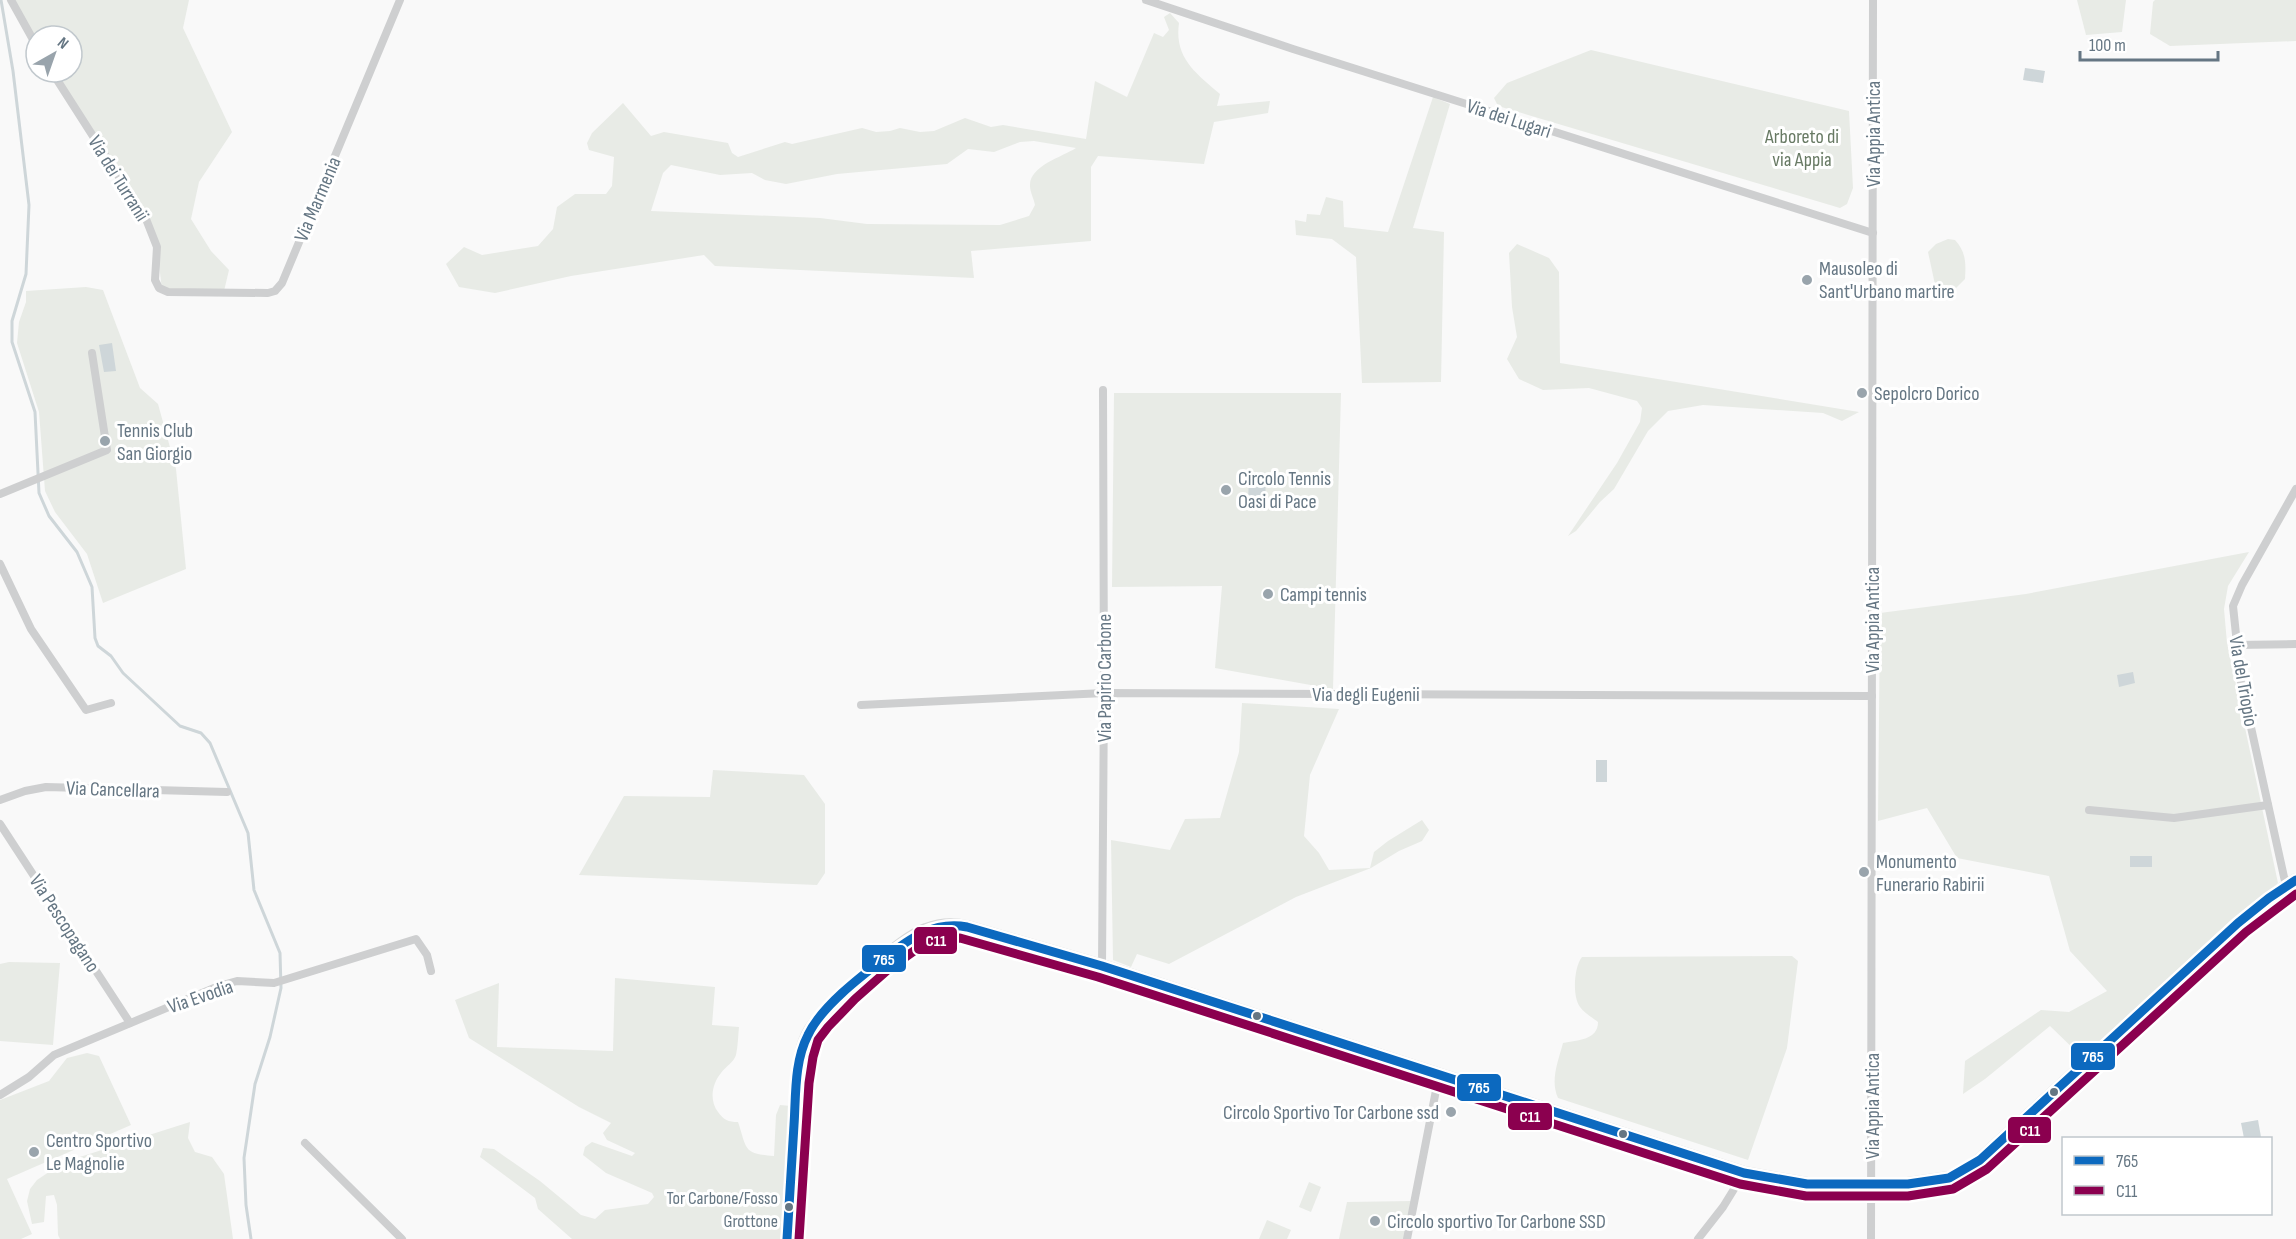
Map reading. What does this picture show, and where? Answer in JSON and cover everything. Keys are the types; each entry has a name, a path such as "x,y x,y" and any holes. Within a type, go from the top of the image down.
{"main road":[{"path":"787,1239 797,1082 802,1047 817,1021 869,971 917,934 929,928 950,925 972,928 1102,966 1744,1173 1807,1184 1872,1184 1936,1181 1956,1175 1976,1163 2238,923 2296,880"}],"street":[{"path":"10,0 24,24"},
{"name":"Via Marmenia","path":"162,290 266,294 278,289 400,0"},
{"name":"Via dei Lugari","path":"1146,0 1293,50 1873,233"},
{"name":"Via Appia Antica","path":"1871,1239 1873,0"},
{"name":"Via dei Turranii","path":"60,84 146,219 157,247 156,282 162,290"},
{"path":"0,494 107,450 92,353"},
{"name":"Via Papirio Carbone","path":"1102,966 1103,390"},
{"name":"Via del Triopio","path":"2286,886 2241,682 2233,606 2242,585 2296,489"},
{"path":"0,564 31,629 86,710 111,703"},
{"path":"2236,645 2296,644"},
{"name":"Via degli Eugenii","path":"861,705 1104,693 1872,696"},
{"name":"Via Cancellara","path":"0,800 25,791 46,787 227,792"},
{"path":"2090,810 2174,818 2268,805"},
{"name":"Via Pescopagano","path":"0,824 130,1023"},
{"name":"Via Evodia","path":"0,1095 29,1077 54,1055 229,983 274,983 416,939 427,955 431,971"},
{"path":"1407,1239 1438,1075"},
{"path":"305,1143 402,1239"},
{"path":"1698,1239 1744,1173"}],"green space":[{"path":"11,0 189,0 183,28 232,132 199,182 191,219 211,251 229,270 224,291 162,290 157,247 128,189 62,84 84,84 84,24 26,24"},
{"path":"2077,0 2126,0 2122,32 2086,35"},
{"path":"2155,0 2296,0 2296,41 2170,46 2150,34"},
{"path":"1170,13 1179,23 1178,35 1183,55 1195,72 1220,94 1217,106 1270,101 1268,113 1214,122 1204,164 1098,156 1091,167 1091,241 971,251 974,278 715,266 704,255 571,276 495,293 459,287 446,264 464,247 482,255 538,246 553,229 557,207 575,194 606,194 612,186 614,157 589,150 587,143 592,133 623,103 651,136 664,132 728,143 732,153 738,157 785,142 792,144 862,128 876,132 900,128 920,132 934,131 965,118 991,127 1003,125 1086,139 1095,81 1127,97 1154,33 1163,37 1169,30 1164,17","holes":["1034,141 1076,148 1047,163 1035,173 1030,186 1035,205 1029,216 1000,225 867,224 820,218 651,211 663,173 671,165 720,175 752,173 765,180 786,184 837,174 947,164 968,149 994,152 1020,142"]},
{"name":"Arboreto di via Appia","path":"1591,50 1849,111 1853,188 1847,204 1840,208 1498,106 1494,98 1507,83"},
{"path":"1433,97 1450,104 1413,228 1444,232 1441,382 1362,383 1356,257 1332,239 1296,235 1295,220 1306,222 1307,214 1320,215 1326,197 1343,201 1344,227 1388,232"},
{"path":"1948,239 1955,240 1963,253 1965,279 1954,290 1945,294 1936,289 1928,252 1936,244"},
{"path":"1517,244 1549,258 1559,272 1560,363 1859,412 1842,421 1823,413 1703,405 1668,411 1648,431 1614,489 1576,531 1568,536 1617,463 1640,422 1642,408 1637,401 1589,388 1543,390 1519,379 1507,359 1517,337 1512,307 1509,253"},
{"name":"Tennis Club San Giorgio","path":"86,287 103,290 140,388 158,404 176,469 186,569 103,603 87,554 55,512 45,491 39,412 17,343 19,322 26,302 26,291"},
{"name":"Circolo Tennis Oasi di Pace","path":"1114,393 1341,393 1333,689 1215,668 1222,586 1112,587"},
{"path":"2249,552 2228,586 2224,609 2227,643 2278,883 2082,1057 2050,1026 1963,1094 1965,1061 2041,1010 2069,1012 2107,991 2070,951 2049,876 1957,858 1927,808 1878,821 1880,613 2026,594"},
{"path":"1242,703 1339,709 1310,775 1304,836 1319,853 1329,870 1370,868 1374,852 1388,841 1422,820 1429,830 1422,841 1399,851 1371,868 1296,897 1169,964 1137,954 1131,967 1113,960 1111,840 1170,850 1185,819 1220,818 1239,752"},
{"path":"713,770 804,775 825,804 825,873 817,885 579,875 624,796 710,797"},
{"path":"1792,956 1798,961 1787,1048 1748,1160 1558,1098 1555,1078 1563,1043 1591,1036 1597,1028 1598,1022 1577,1002 1576,974 1582,957"},
{"path":"9,962 60,963 53,1045 0,1041 0,964"},
{"path":"615,978 715,987 712,1025 739,1027 736,1055 715,1082 713,1102 724,1119 738,1122 745,1144 751,1151 756,1154 774,1156 776,1115 780,1105 791,1106 781,1239 572,1239 538,1209 535,1198 480,1157 483,1148 494,1149 540,1181 581,1215 595,1219 605,1210 648,1204 654,1197 652,1193 606,1173 583,1155 585,1147 592,1142 632,1156 635,1153 607,1140 603,1133 611,1123 579,1107 469,1038 455,1000 499,983 497,1047 613,1051"},
{"name":"Centro Sportivo Le Magnolie","path":"87,1053 99,1056 131,1125 7,1179 32,1234 21,1239 0,1239 0,1100 49,1081 67,1058"},
{"path":"190,1122 188,1138 195,1152 212,1157 224,1174 233,1239 60,1239 54,1195 46,1196 44,1222 32,1224 27,1201 30,1189 37,1180 64,1162"},
{"path":"1309,1182 1321,1187 1311,1212 1299,1207"},
{"name":"Circolo sportivo Tor Carbone SSD","path":"1411,1201 1404,1239 1339,1239 1347,1202"},
{"path":"1267,1220 1291,1230 1287,1239 1259,1239"}],"shaded area":[{"path":"2025,68 2045,71 2043,83 2023,80"},
{"path":"112,343 116,371 104,372 99,345"},
{"path":"1249,472 1266,473 1265,506 1248,506"},
{"path":"2133,672 2135,683 2119,687 2117,675"},
{"path":"1596,760 1607,760 1607,782 1596,782"},
{"path":"2130,856 2152,856 2152,867 2130,867"},
{"path":"2258,1120 2261,1137 2244,1137 2241,1123"}],"waterway":[{"path":"1,0 13,71 29,205 26,274 12,321 12,342 35,412 39,493 49,516 77,552 92,587 95,638 98,646 111,656 123,673 180,726 201,733 210,743 248,833 254,890 280,953 281,988 270,1037 255,1084 244,1158 246,1205 251,1239"}],"transit line":[{"name":"765","path":"787,1239 796,1079 803,1045 822,1014 853,983 904,944 933,929 967,927 1102,966 1744,1173 1807,1184 1908,1184 1949,1178 1980,1160 2238,923 2296,880"},
{"name":"C11","path":"799,1239 809,1083 818,1040 855,999 890,968 921,946 939,939 960,938 1098,977 1740,1184 1806,1196 1908,1196 1953,1189 1987,1169 2246,932 2296,894"}],"place":[{"name":"Mausoleo di Sant'Urbano martire","path":"1807,280"},
{"name":"Sepolcro Dorico","path":"1862,393"},
{"name":"Tennis Club San Giorgio","path":"105,441"},
{"name":"Circolo Tennis Oasi di Pace","path":"1226,490"},
{"name":"Campi tennis","path":"1268,594"},
{"name":"Monumento Funerario Rabirii","path":"1864,872"},
{"name":"Circolo Sportivo Tor Carbone ssd","path":"1451,1112"},
{"name":"Centro Sportivo Le Magnolie","path":"34,1152"},
{"name":"Tor Carbone/Fosso Grottone","path":"789,1207"},
{"name":"Circolo sportivo Tor Carbone SSD","path":"1375,1221"}]}
